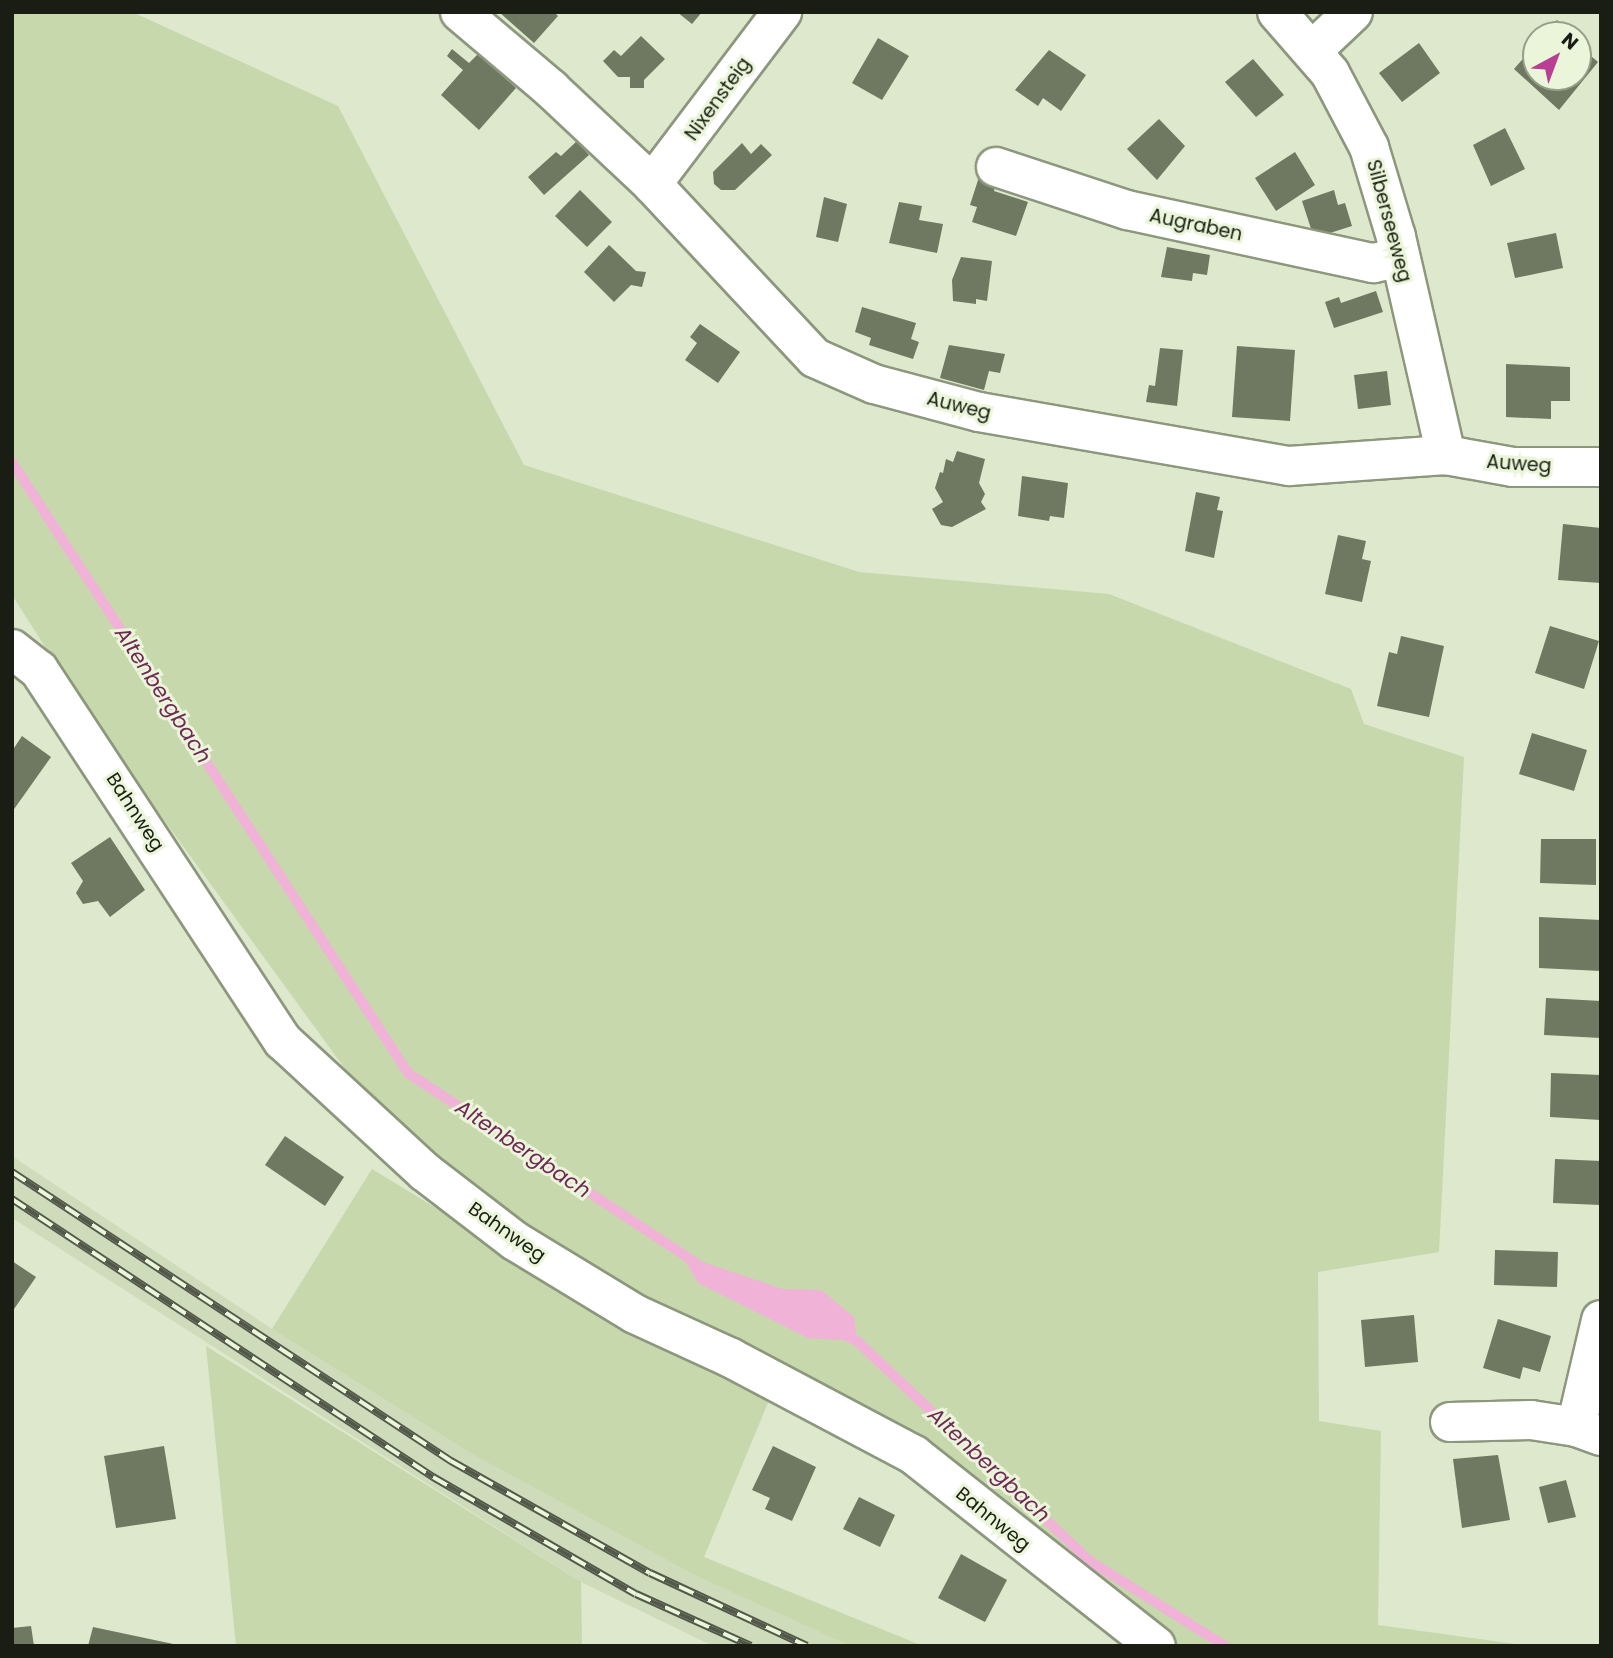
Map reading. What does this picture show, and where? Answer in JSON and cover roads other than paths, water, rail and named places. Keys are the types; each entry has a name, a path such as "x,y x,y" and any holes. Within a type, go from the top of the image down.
{"street":[{"name":"Auweg","path":"460,12 551,89 652,184 816,358 874,384 979,412 1289,466 1446,455 1513,467 1601,467"},
{"name":"Nixensteig","path":"652,184 782,12"},
{"name":"Silberseeweg","path":"1277,12 1313,50 1369,147 1399,258 1446,455"},
{"path":"1313,50 1353,12"},
{"name":"Augraben","path":"996,167 1127,210 1373,263 1399,258"},
{"name":"Bahnweg","path":"12,649 39,670 283,1041 425,1172 515,1241 635,1314 732,1358 914,1455 1156,1646"},
{"path":"1450,1422 1531,1420 1588,1432 1601,1320"}],"waterway":[{"name":"Altenbergbach","path":"12,462 408,1073 695,1262"},
{"name":"Altenbergbach","path":"845,1335 857,1341 1090,1561 1225,1646"}],"railway":[{"path":"12,1172 451,1461 650,1573 807,1646"},
{"path":"12,1199 433,1477 636,1594 751,1646"}]}
